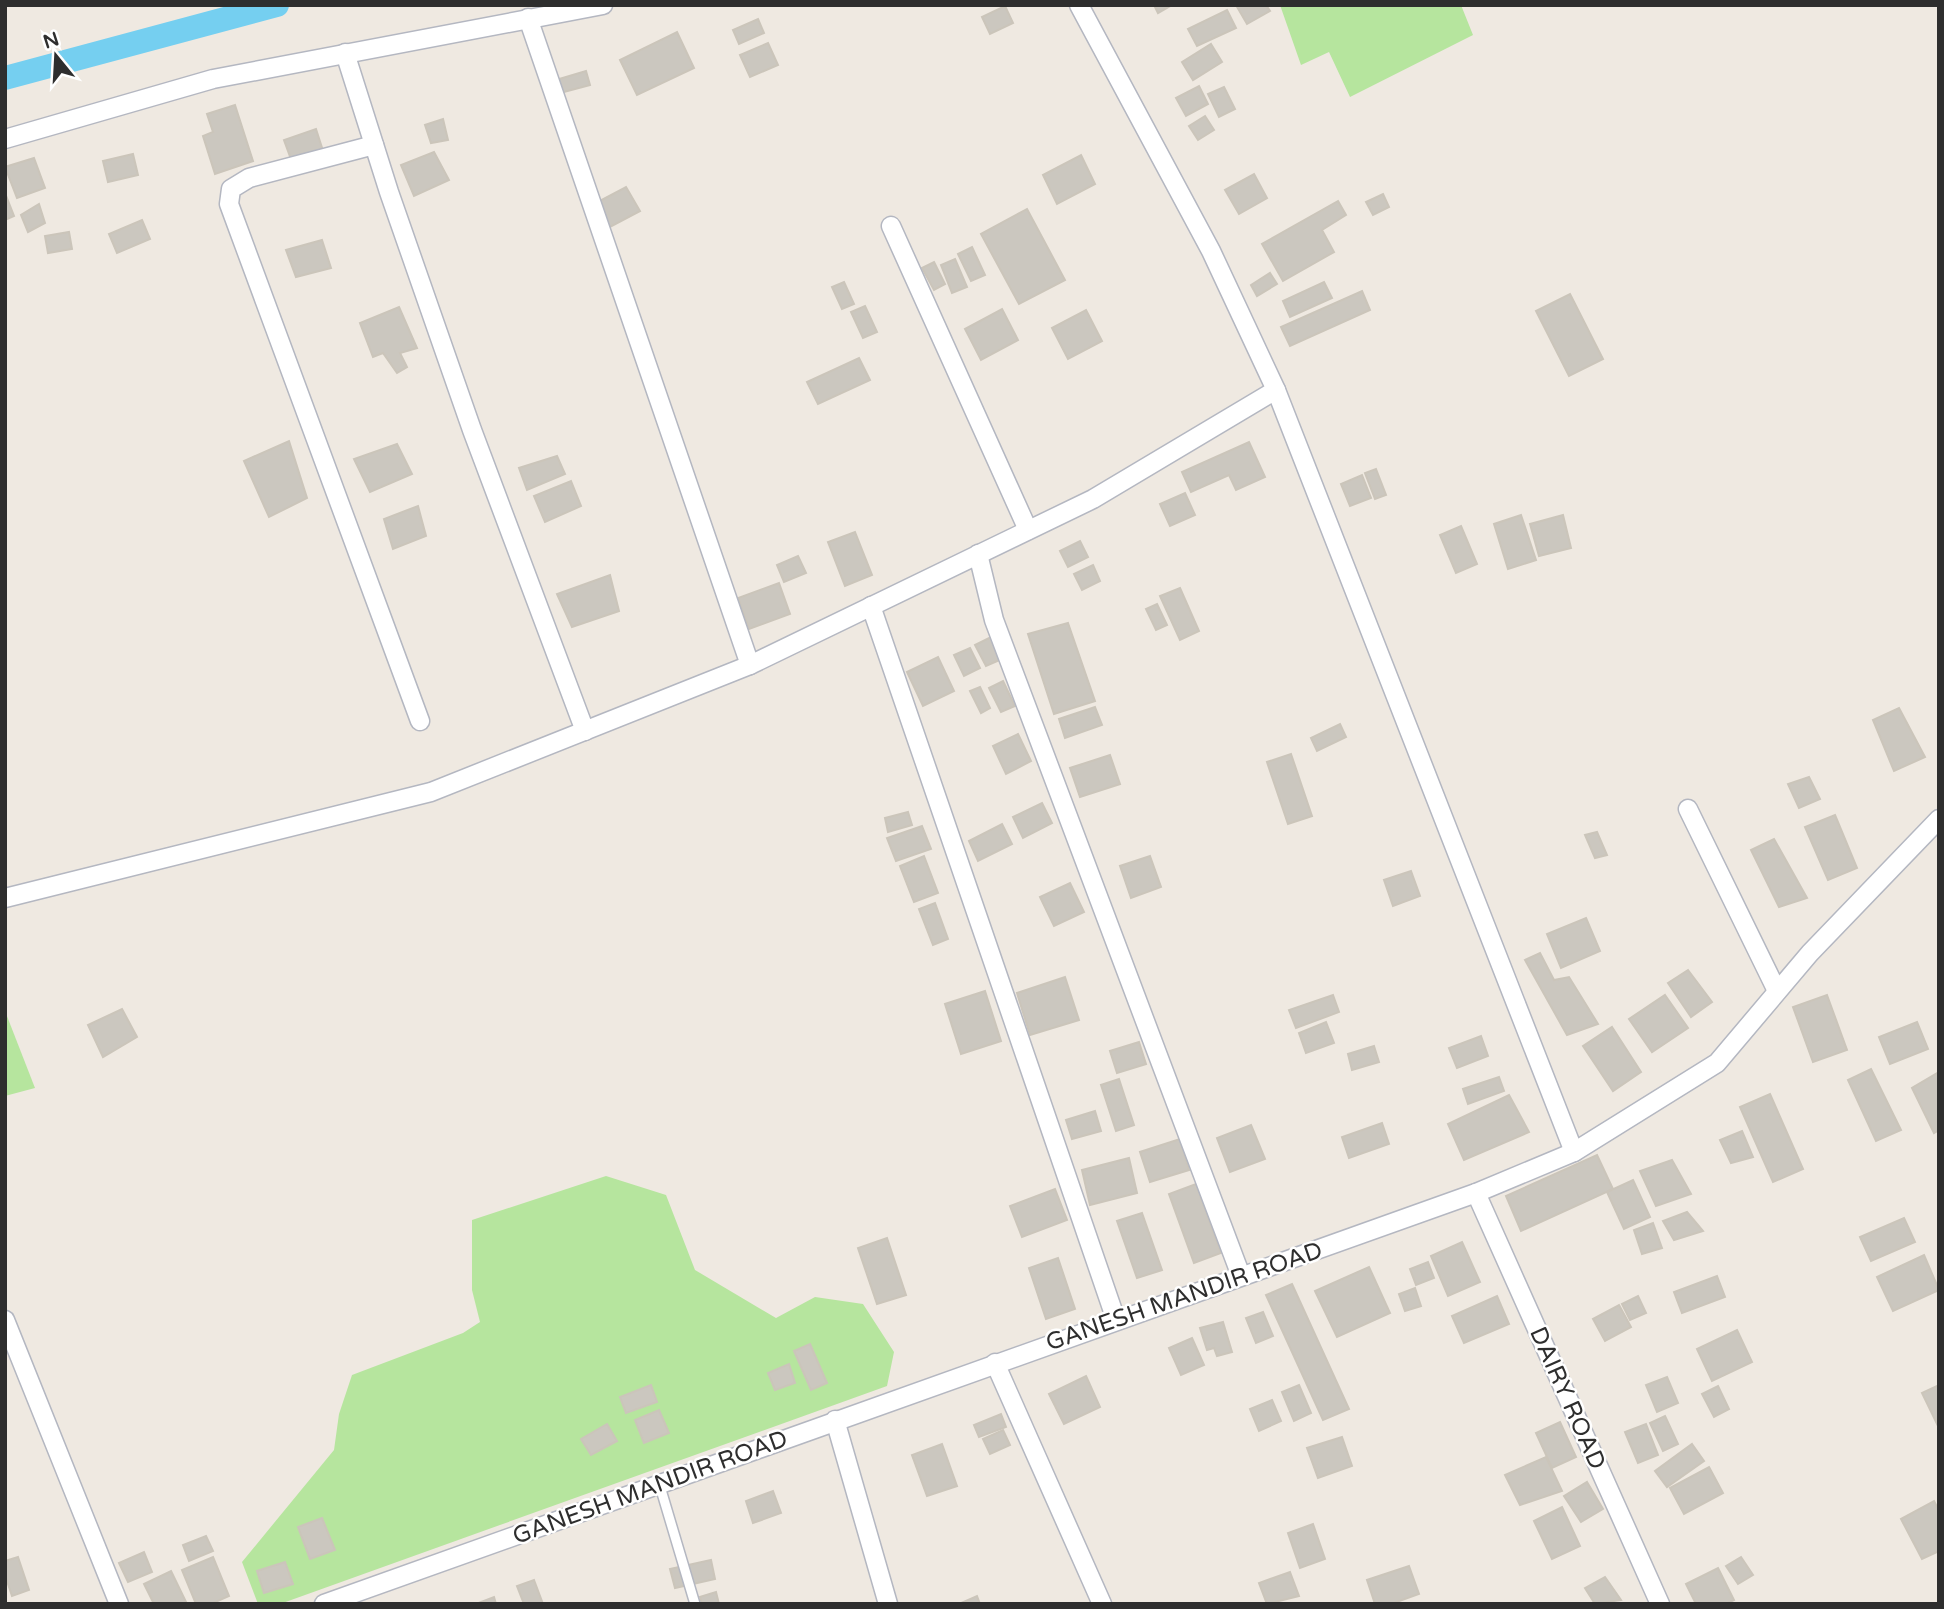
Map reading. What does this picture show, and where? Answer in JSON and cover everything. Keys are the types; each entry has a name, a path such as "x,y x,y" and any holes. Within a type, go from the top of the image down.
{"street":[{"path":"5,139 213,79 603,5"},
{"path":"1079,5 1211,251 1276,390 1574,1152"},
{"path":"528,18 750,665"},
{"path":"345,53 472,430 538,598 585,731"},
{"path":"374,145 249,178 231,190 229,204 420,721"},
{"path":"891,226 1028,530"},
{"path":"5,898 431,792 585,731 750,665 1093,499 1276,390"},
{"path":"978,554 994,620 1241,1276"},
{"path":"872,606 1116,1320"},
{"path":"1688,808 1777,991"},
{"name":"GANESH MANDIR ROAD","path":"324,1604 1476,1193 1574,1152 1717,1063 1810,953 1939,819"},
{"name":"DAIRY ROAD","path":"1476,1193 1660,1604"},
{"path":"5,1321 119,1604"},
{"path":"995,1363 1102,1604"},
{"path":"835,1420 888,1604"}],"lane":[{"path":"659,1483 695,1604"}],"green space":[{"path":"1280,5 1461,5 1473,35 1350,97 1329,52 1301,65"},
{"path":"5,1011 35,1088 5,1096"},
{"path":"606,1176 666,1195 695,1270 776,1318 815,1297 863,1304 894,1352 887,1386 280,1604 258,1604 242,1562 334,1450 339,1414 352,1375 463,1333 480,1322 472,1290 472,1220"}],"building":[{"path":"1154,5 1172,5 1158,13"},
{"path":"1236,5 1266,5 1270,11 1247,24"},
{"path":"1005,6 1013,23 990,34 982,17"},
{"path":"1227,10 1236,28 1197,46 1188,29"},
{"path":"758,19 764,33 739,44 733,30"},
{"path":"677,32 694,68 637,95 620,60"},
{"path":"768,43 778,65 750,77 740,55"},
{"path":"1211,44 1222,62 1193,80 1182,62"},
{"path":"586,71 590,85 560,93 556,80"},
{"path":"1199,86 1208,104 1186,116 1176,98"},
{"path":"1224,87 1235,109 1219,117 1208,94"},
{"path":"235,105 253,161 215,174 203,136 213,132 207,114"},
{"path":"1205,116 1214,130 1198,140 1189,126"},
{"path":"443,119 448,140 431,143 425,125"},
{"path":"316,129 323,151 292,162 284,140"},
{"path":"434,152 449,180 414,196 401,165"},
{"path":"133,154 138,175 108,182 103,161"},
{"path":"1081,155 1095,184 1057,204 1043,175"},
{"path":"34,158 45,188 17,198 5,167"},
{"path":"1254,174 1267,198 1239,214 1225,190"},
{"path":"626,187 640,211 610,227 596,203"},
{"path":"5,193 14,216 5,220"},
{"path":"1383,194 1389,207 1373,215 1366,202"},
{"path":"1338,201 1346,215 1322,230 1334,252 1283,281 1262,244"},
{"path":"39,204 45,223 28,232 21,215"},
{"path":"1027,209 1065,280 1019,304 981,234"},
{"path":"142,220 150,239 117,253 109,234"},
{"path":"69,232 72,249 48,253 45,236"},
{"path":"322,240 331,268 296,277 286,250"},
{"path":"972,247 985,275 971,281 958,254"},
{"path":"955,259 967,287 952,293 941,265"},
{"path":"934,262 945,284 934,290 922,268"},
{"path":"1270,273 1277,284 1257,296 1251,285"},
{"path":"844,282 854,304 842,309 832,287"},
{"path":"1324,282 1332,298 1290,317 1283,301"},
{"path":"1362,291 1370,310 1290,346 1281,327"},
{"path":"1570,294 1603,359 1569,376 1536,311"},
{"path":"865,306 877,332 863,338 851,312"},
{"path":"399,307 417,348 400,353 407,367 397,373 383,353 373,357 360,323"},
{"path":"1002,309 1018,340 981,360 965,329"},
{"path":"1086,310 1102,341 1068,359 1052,328"},
{"path":"859,358 870,380 818,404 807,382"},
{"path":"289,441 307,498 269,517 244,461"},
{"path":"1249,442 1265,477 1236,490 1229,475 1191,492 1182,472"},
{"path":"397,444 412,474 370,492 354,459"},
{"path":"557,456 565,474 527,490 519,468"},
{"path":"1376,469 1386,495 1375,499 1365,473"},
{"path":"1362,475 1371,498 1350,506 1341,484"},
{"path":"571,481 581,506 545,522 534,496"},
{"path":"1185,493 1195,515 1170,526 1160,504"},
{"path":"418,506 426,536 393,549 384,519"},
{"path":"1521,515 1536,560 1508,569 1494,524"},
{"path":"1563,515 1571,548 1539,556 1530,524"},
{"path":"1461,526 1477,564 1456,573 1440,535"},
{"path":"855,532 872,575 845,586 828,542"},
{"path":"1080,541 1088,557 1068,567 1060,551"},
{"path":"798,556 806,573 784,582 777,565"},
{"path":"1093,565 1100,581 1082,590 1074,574"},
{"path":"610,575 619,611 572,627 557,594"},
{"path":"779,583 790,614 749,629 738,598"},
{"path":"1180,588 1199,631 1180,640 1160,596"},
{"path":"1157,604 1167,625 1156,630 1146,609"},
{"path":"1068,623 1095,701 1054,714 1028,634"},
{"path":"991,637 1002,659 986,666 975,645"},
{"path":"970,648 980,668 964,676 954,655"},
{"path":"938,657 954,691 923,706 907,672"},
{"path":"1003,681 1015,706 1001,712 989,688"},
{"path":"980,687 990,708 981,713 970,691"},
{"path":"1095,707 1102,725 1065,738 1059,719"},
{"path":"1899,708 1925,757 1894,771 1873,720"},
{"path":"1340,724 1346,737 1317,751 1311,738"},
{"path":"1018,734 1031,761 1006,774 993,746"},
{"path":"1291,754 1312,816 1288,824 1267,762"},
{"path":"1110,755 1120,784 1080,797 1070,768"},
{"path":"1809,777 1820,799 1799,808 1788,784"},
{"path":"1042,803 1052,823 1023,838 1013,817"},
{"path":"908,812 912,825 888,832 885,818"},
{"path":"1835,815 1857,868 1828,880 1805,827"},
{"path":"1002,824 1012,844 978,861 969,841"},
{"path":"922,826 931,849 896,861 887,838"},
{"path":"1597,832 1607,855 1595,858 1585,835"},
{"path":"1774,839 1807,898 1779,907 1751,850"},
{"path":"924,856 938,893 914,902 900,866"},
{"path":"1150,856 1161,887 1131,898 1120,866"},
{"path":"1411,871 1420,896 1393,906 1384,880"},
{"path":"1070,883 1084,912 1054,926 1040,897"},
{"path":"935,903 948,939 933,945 919,909"},
{"path":"1586,918 1600,951 1561,968 1547,934"},
{"path":"1540,953 1554,980 1569,977 1598,1024 1567,1035 1525,960"},
{"path":"1688,970 1712,1002 1691,1017 1668,983"},
{"path":"1065,977 1079,1020 1030,1035 1017,993"},
{"path":"985,991 1001,1041 961,1054 945,1004"},
{"path":"1333,995 1339,1012 1296,1028 1289,1010"},
{"path":"1665,995 1688,1028 1652,1052 1629,1019"},
{"path":"1827,995 1847,1050 1813,1062 1793,1007"},
{"path":"122,1009 137,1037 103,1057 88,1025"},
{"path":"1326,1022 1334,1043 1306,1053 1299,1033"},
{"path":"1917,1022 1928,1049 1890,1064 1879,1037"},
{"path":"1612,1027 1641,1072 1613,1091 1583,1046"},
{"path":"1481,1036 1488,1056 1457,1068 1449,1048"},
{"path":"1139,1042 1146,1064 1117,1073 1110,1051"},
{"path":"1374,1046 1379,1062 1352,1070 1348,1054"},
{"path":"1871,1069 1901,1130 1876,1141 1848,1080"},
{"path":"1939,1072 1939,1130 1934,1133 1912,1088"},
{"path":"1499,1077 1504,1091 1468,1104 1463,1089"},
{"path":"1119,1079 1134,1125 1116,1131 1101,1085"},
{"path":"1770,1094 1803,1169 1773,1182 1740,1107"},
{"path":"1509,1095 1529,1132 1464,1160 1448,1124"},
{"path":"1095,1111 1101,1131 1072,1139 1066,1120"},
{"path":"1382,1123 1389,1144 1349,1158 1342,1137"},
{"path":"1251,1125 1265,1159 1230,1172 1217,1138"},
{"path":"1742,1131 1753,1157 1731,1163 1720,1140"},
{"path":"1180,1139 1189,1170 1150,1182 1140,1152"},
{"path":"1597,1155 1613,1189 1521,1231 1506,1196"},
{"path":"1129,1158 1137,1193 1090,1205 1082,1170"},
{"path":"1672,1160 1691,1194 1656,1206 1640,1171"},
{"path":"1633,1180 1650,1217 1624,1229 1607,1192"},
{"path":"1196,1184 1221,1253 1194,1263 1169,1194"},
{"path":"1055,1189 1067,1220 1022,1237 1010,1206"},
{"path":"1687,1212 1703,1231 1674,1240 1663,1221"},
{"path":"1142,1213 1162,1270 1137,1278 1117,1221"},
{"path":"1904,1218 1915,1242 1871,1261 1860,1237"},
{"path":"1653,1223 1662,1248 1642,1254 1634,1230"},
{"path":"887,1238 906,1295 877,1304 858,1248"},
{"path":"1462,1242 1480,1282 1448,1296 1431,1256"},
{"path":"1924,1255 1939,1290 1893,1311 1877,1277"},
{"path":"1058,1258 1075,1309 1046,1319 1029,1268"},
{"path":"1428,1262 1434,1278 1416,1285 1410,1269"},
{"path":"1369,1267 1390,1313 1337,1337 1315,1291"},
{"path":"1717,1276 1725,1297 1682,1313 1674,1292"},
{"path":"1292,1284 1349,1409 1323,1420 1266,1295"},
{"path":"1415,1288 1421,1306 1405,1311 1399,1294"},
{"path":"1497,1296 1509,1324 1464,1343 1452,1316"},
{"path":"1638,1296 1646,1313 1630,1320 1622,1304"},
{"path":"1619,1305 1631,1327 1605,1341 1593,1319"},
{"path":"1263,1312 1273,1336 1256,1343 1246,1318"},
{"path":"1223,1322 1232,1352 1217,1356 1214,1348 1207,1350 1200,1328"},
{"path":"1737,1330 1752,1362 1712,1381 1697,1349"},
{"path":"1192,1338 1204,1365 1181,1375 1169,1348"},
{"path":"810,1344 827,1383 811,1390 794,1351"},
{"path":"789,1364 795,1383 775,1390 768,1373"},
{"path":"1086,1376 1100,1407 1064,1424 1049,1394"},
{"path":"1667,1377 1678,1403 1657,1412 1646,1385"},
{"path":"651,1385 657,1402 626,1413 620,1397"},
{"path":"1299,1385 1311,1413 1294,1421 1282,1392"},
{"path":"1939,1385 1939,1428 1922,1393"},
{"path":"1718,1386 1729,1409 1714,1417 1702,1394"},
{"path":"1272,1400 1281,1421 1259,1431 1250,1409"},
{"path":"659,1410 669,1433 644,1443 635,1420"},
{"path":"1001,1414 1006,1427 979,1437 974,1425"},
{"path":"1665,1416 1678,1444 1663,1451 1650,1423"},
{"path":"1560,1422 1576,1457 1552,1468 1536,1433"},
{"path":"607,1424 617,1441 591,1455 581,1439"},
{"path":"1646,1424 1658,1455 1638,1463 1625,1432"},
{"path":"1003,1430 1010,1445 990,1454 983,1439"},
{"path":"1342,1437 1352,1466 1318,1478 1307,1448"},
{"path":"942,1444 957,1486 927,1496 912,1455"},
{"path":"1692,1444 1704,1461 1667,1487 1655,1471"},
{"path":"1546,1457 1562,1491 1520,1505 1505,1475"},
{"path":"1709,1467 1723,1493 1684,1514 1670,1488"},
{"path":"1587,1482 1603,1509 1581,1522 1564,1496"},
{"path":"773,1491 781,1513 753,1523 746,1501"},
{"path":"1934,1501 1939,1511 1939,1551 1922,1559 1901,1519"},
{"path":"1562,1507 1580,1546 1552,1559 1534,1521"},
{"path":"322,1518 335,1550 310,1559 298,1527"},
{"path":"1313,1524 1325,1559 1300,1568 1288,1533"},
{"path":"206,1536 213,1551 189,1561 183,1545"},
{"path":"144,1552 152,1572 128,1582 119,1563"},
{"path":"18,1557 29,1590 12,1596 5,1575 5,1561"},
{"path":"213,1557 229,1596 211,1604 196,1604 182,1570"},
{"path":"1741,1557 1753,1575 1738,1584 1726,1566"},
{"path":"711,1560 715,1579 675,1588 670,1569"},
{"path":"285,1562 293,1584 264,1593 257,1571"},
{"path":"1409,1566 1419,1594 1391,1604 1375,1604 1367,1580"},
{"path":"1718,1568 1734,1600 1726,1604 1696,1604 1686,1584"},
{"path":"171,1571 187,1604 154,1604 144,1584"},
{"path":"1290,1572 1299,1596 1267,1604 1259,1583"},
{"path":"1605,1577 1621,1600 1595,1604 1585,1588"},
{"path":"534,1580 543,1604 524,1604 517,1586"},
{"path":"716,1592 719,1604 702,1604 700,1597"},
{"path":"977,1596 980,1604 959,1604"},
{"path":"494,1597 496,1604 476,1604"}],"waterway":[{"path":"5,78 277,5"}]}
